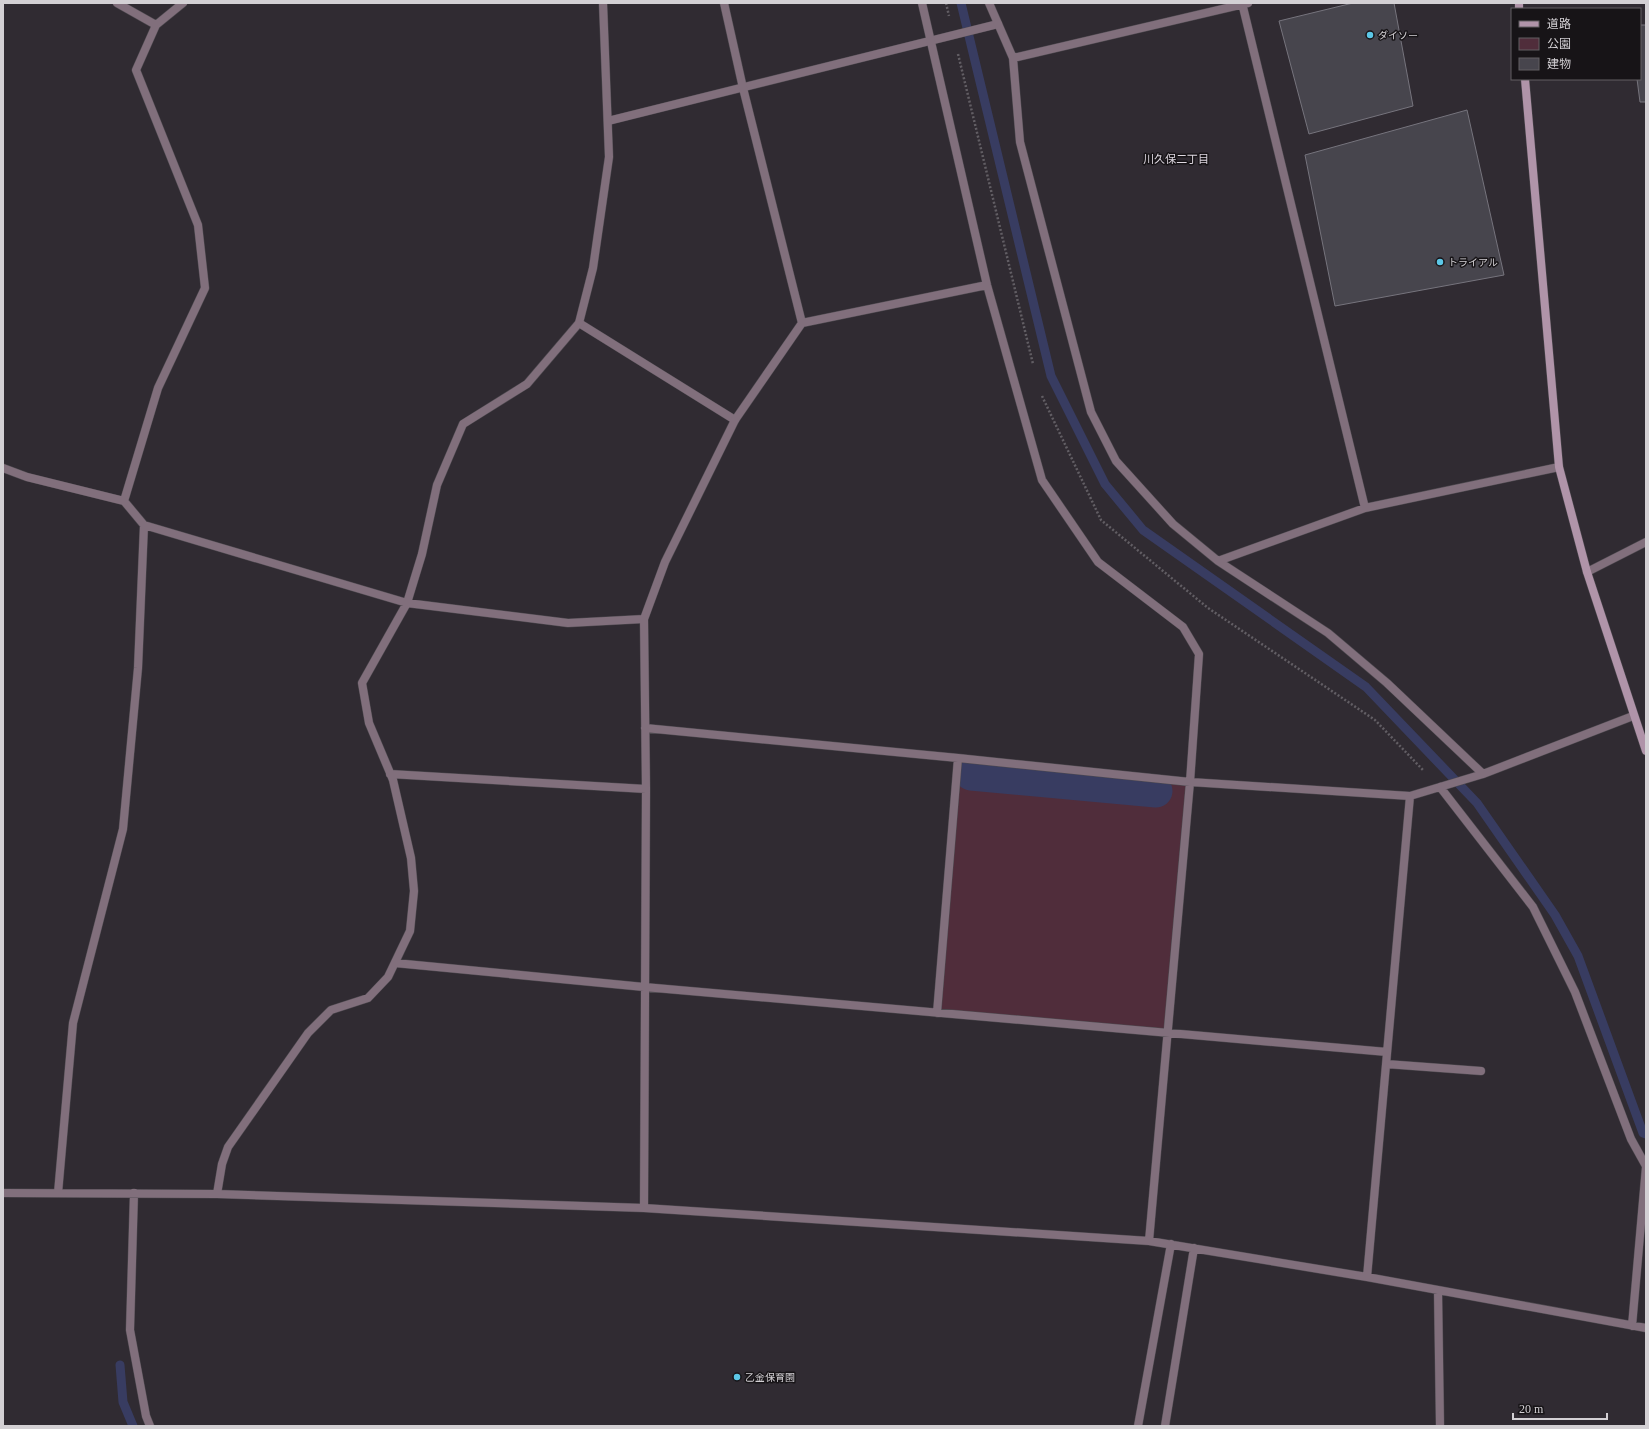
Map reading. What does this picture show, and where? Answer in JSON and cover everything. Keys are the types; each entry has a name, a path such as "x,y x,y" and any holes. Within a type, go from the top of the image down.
{"street":[{"path":"117,3 156,25"},
{"path":"124,501 158,388 205,288 198,224 136,70 156,25 184,3"},
{"path":"217,1194 222,1164 228,1147 308,1033 331,1010 368,998 388,977 410,931 414,891 411,858 390,774 369,723 362,683 407,603 422,554 437,485 463,424 527,384 579,323 593,268 609,157 603,3"},
{"path":"724,3 743,88 802,323"},
{"path":"922,3 987,286 1042,480 1098,562 1183,627 1199,654 1190,782 1149,1241"},
{"path":"989,3 1013,58 1020,142 1091,412 1116,461 1173,524 1218,561 1328,633 1387,683 1482,774"},
{"path":"1013,58 1244,3 1365,508"},
{"path":"608,122 998,24"},
{"path":"1525,80 1558,467 1587,572 1646,750"},
{"path":"644,1208 646,790 644,618 665,562 735,420 802,323 987,286"},
{"path":"579,323 735,420"},
{"path":"1218,561 1365,508 1558,467"},
{"path":"3,468 27,477 124,501 144,525 407,603 568,623 644,618"},
{"path":"58,1193 72,1023 123,829 138,668 144,525"},
{"path":"1587,572 1646,542"},
{"path":"645,728 1190,782 1410,796 1482,774 1634,716"},
{"path":"937,1013 958,758"},
{"path":"390,774 646,790"},
{"path":"1440,787 1533,907 1575,992 1631,1139 1646,1166 1632,1326"},
{"path":"1367,1277 1410,796"},
{"path":"395,963 644,987 1387,1052"},
{"path":"1386,1064 1481,1071"},
{"path":"3,1193 217,1194 644,1208 1149,1241 1367,1277 1646,1328"},
{"path":"134,1193 130,1330 146,1416 150,1426"},
{"path":"1138,1426 1171,1244"},
{"path":"1165,1426 1194,1248"},
{"path":"1438,1290 1440,1426"}],"green space":[{"path":"958,758 1190,782 1168,1033 937,1013"}],"building":[{"path":"1353,3 1394,3 1413,106 1309,134 1279,21"},
{"path":"1641,25 1646,25 1646,102 1640,102 1637,80 1641,80"},
{"path":"1467,110 1504,275 1335,306 1305,155"}],"waterway":[{"path":"961,3 1051,376 1105,484 1143,530 1366,687 1477,803 1555,915 1578,956 1643,1133 1646,1134"},
{"path":"971,774 1156,791"},
{"path":"120,1365 123,1402 133,1426"}],"place":[{"name":"ダイソー","path":"1370,35"},
{"name":"トライアル","path":"1440,262"},
{"name":"乙金保育園","path":"737,1377"}],"district":[{"name":"川久保二丁目","path":"1176,159"}]}
